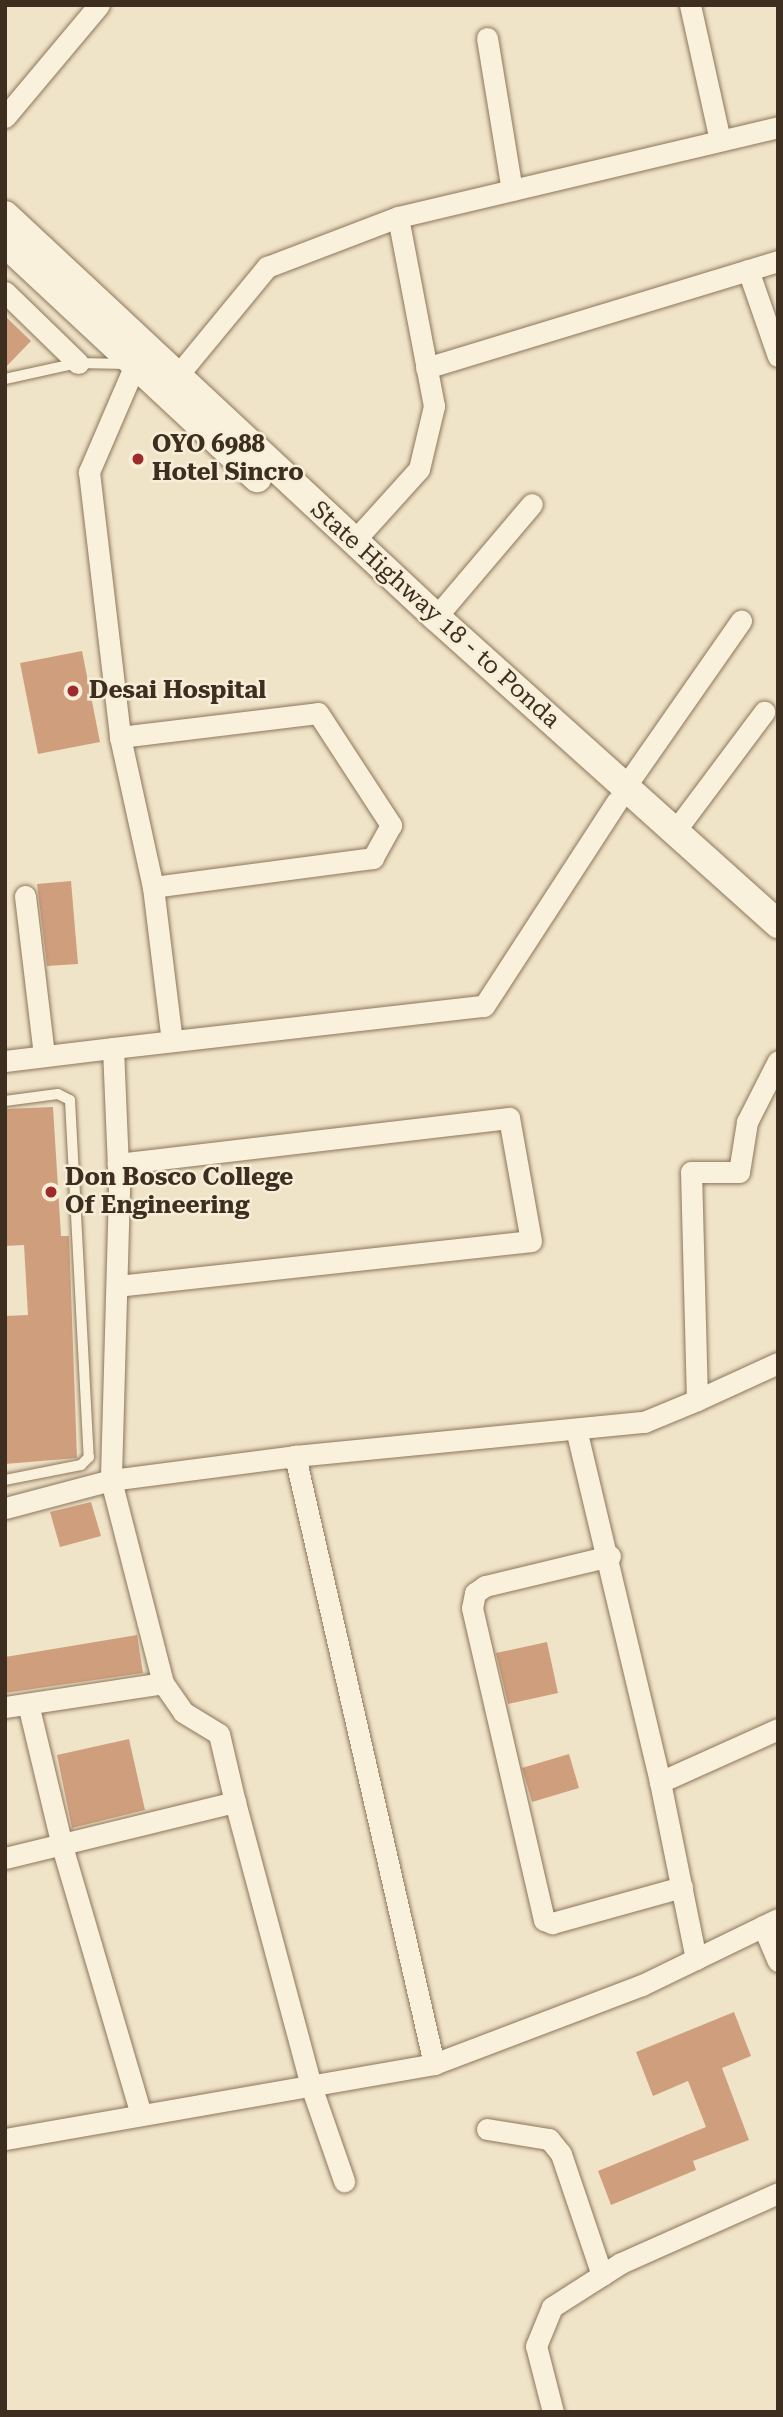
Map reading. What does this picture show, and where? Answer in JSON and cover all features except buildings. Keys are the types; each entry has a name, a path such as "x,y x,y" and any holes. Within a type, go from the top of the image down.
{"main road":[{"name":"State Highway 18 - to Ponda","path":"5,215 137,356"},
{"name":"State Highway 18 - to Ponda","path":"5,243 137,356 621,794 675,831 778,924"},
{"name":"State Highway 18 - to Ponda","path":"169,386 354,541 778,945"}],"street":[{"path":"5,117 99,5"},
{"path":"690,5 720,140"},
{"path":"487,38 512,190"},
{"path":"169,386 267,267 398,217 778,127"},
{"path":"354,541 419,469 434,406 398,217"},
{"path":"426,368 778,261"},
{"path":"748,270 778,356"},
{"path":"5,292 78,363"},
{"path":"137,356 89,472 120,737 153,887 172,1041"},
{"path":"436,617 531,504"},
{"path":"5,1061 484,1006 621,794 741,621"},
{"path":"675,831 764,712"},
{"path":"120,737 318,713 391,825 373,858 153,887"},
{"path":"25,896 44,1056"},
{"path":"113,1048 118,1164 111,1480 163,1683 183,1712 219,1734 311,2086 344,2181"},
{"path":"697,1400 691,1172 740,1172 747,1122 778,1061"},
{"path":"117,1286 531,1241 509,1118 118,1164"},
{"path":"5,1508 111,1480 295,1456 644,1422 778,1363"},
{"path":"576,1429 610,1556 696,1959"},
{"path":"295,1456 434,2064"},
{"path":"610,1556 485,1586 475,1593 475,1621 544,1920 552,1923 682,1887"},
{"path":"5,1707 163,1683"},
{"path":"28,1704 62,1846 141,2115"},
{"path":"660,1782 778,1729"},
{"path":"5,1858 235,1802"},
{"path":"5,2138 434,2064 696,1959 771,1923 778,1961"},
{"path":"487,2129 549,2139 561,2154 602,2274"},
{"path":"553,2412 536,2346 552,2307 602,2274 778,2193"}],"lane":[{"path":"5,379 78,363 137,356"},
{"path":"5,1101 58,1094 70,1100 89,1457 81,1465 5,1480"}],"place":[{"name":"OYO 6988 Hotel Sincro","path":"138,459"},
{"name":"Desai Hospital","path":"73,691"},
{"name":"Don Bosco College Of Engineering","path":"51,1192"}]}
